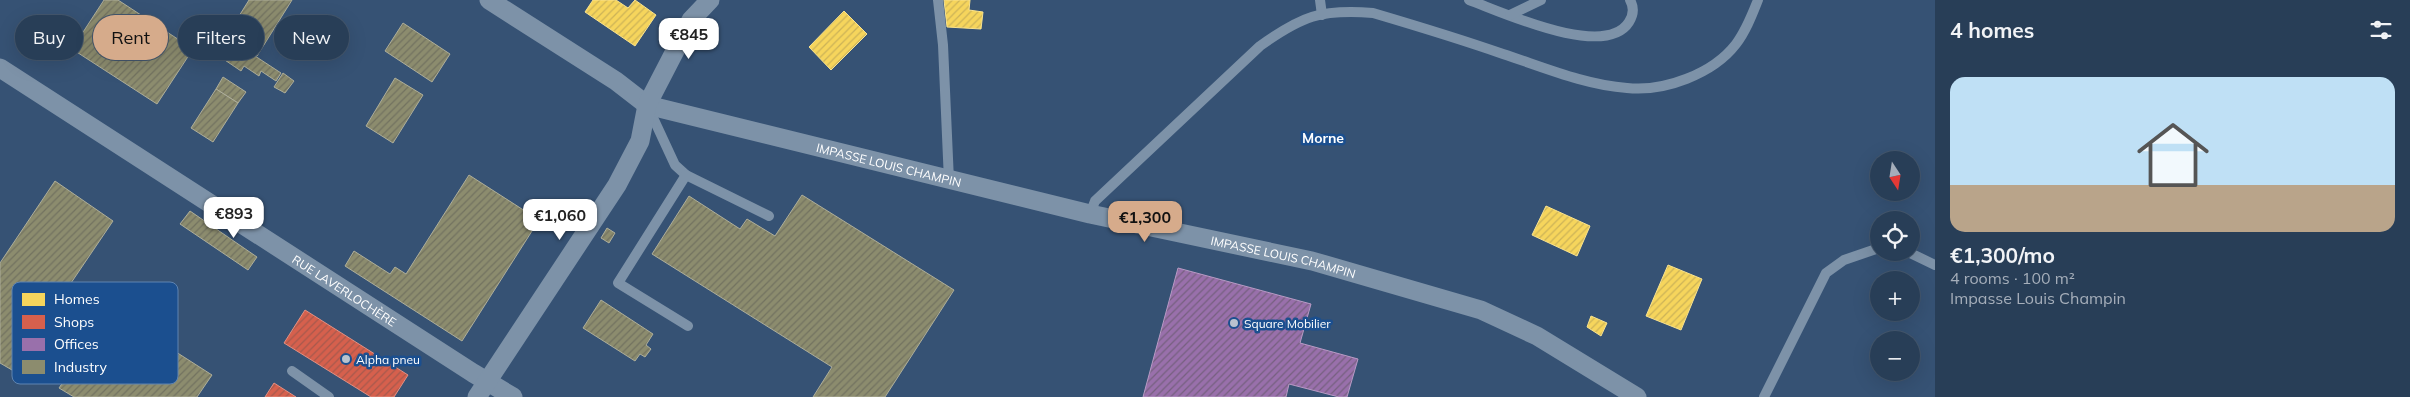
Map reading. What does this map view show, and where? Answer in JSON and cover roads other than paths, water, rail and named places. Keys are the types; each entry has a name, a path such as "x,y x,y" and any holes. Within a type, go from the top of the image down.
{"street":[{"path":"489,0 616,81 647,105"},
{"path":"482,389 616,185 640,141 647,105 691,20 710,0"},
{"name":"RUE LAVERLOCHÈRE","path":"0,68 482,389 513,397"},
{"name":"IMPASSE LOUIS CHAMPIN","path":"647,105 715,120 949,181 1090,214 1312,261 1481,310 1537,336 1637,397"}],"lane":[{"path":"938,0 943,44 949,181"},
{"path":"1320,0 1322,15"},
{"path":"1469,0 1549,29 1591,37 1610,35 1625,28 1632,17 1633,6 1630,0"},
{"path":"1510,15 1541,0"},
{"path":"1090,214 1095,201 1260,46 1286,28 1309,17 1342,11 1373,13 1589,82 1628,89 1662,86 1690,77 1716,63 1735,45 1749,22 1758,0"},
{"path":"647,105 675,165 686,175 769,216"},
{"path":"686,175 618,283 688,326"},
{"path":"1764,397 1826,273 1844,260 1870,251"},
{"path":"1920,258 1935,265"},
{"path":"292,371 329,397"}],"place":[{"name":"Square Mobilier","path":"1234,323"},
{"name":"Alpha pneu","path":"346,359"}],"district":[{"name":"Morne","path":"1323,138"}]}
